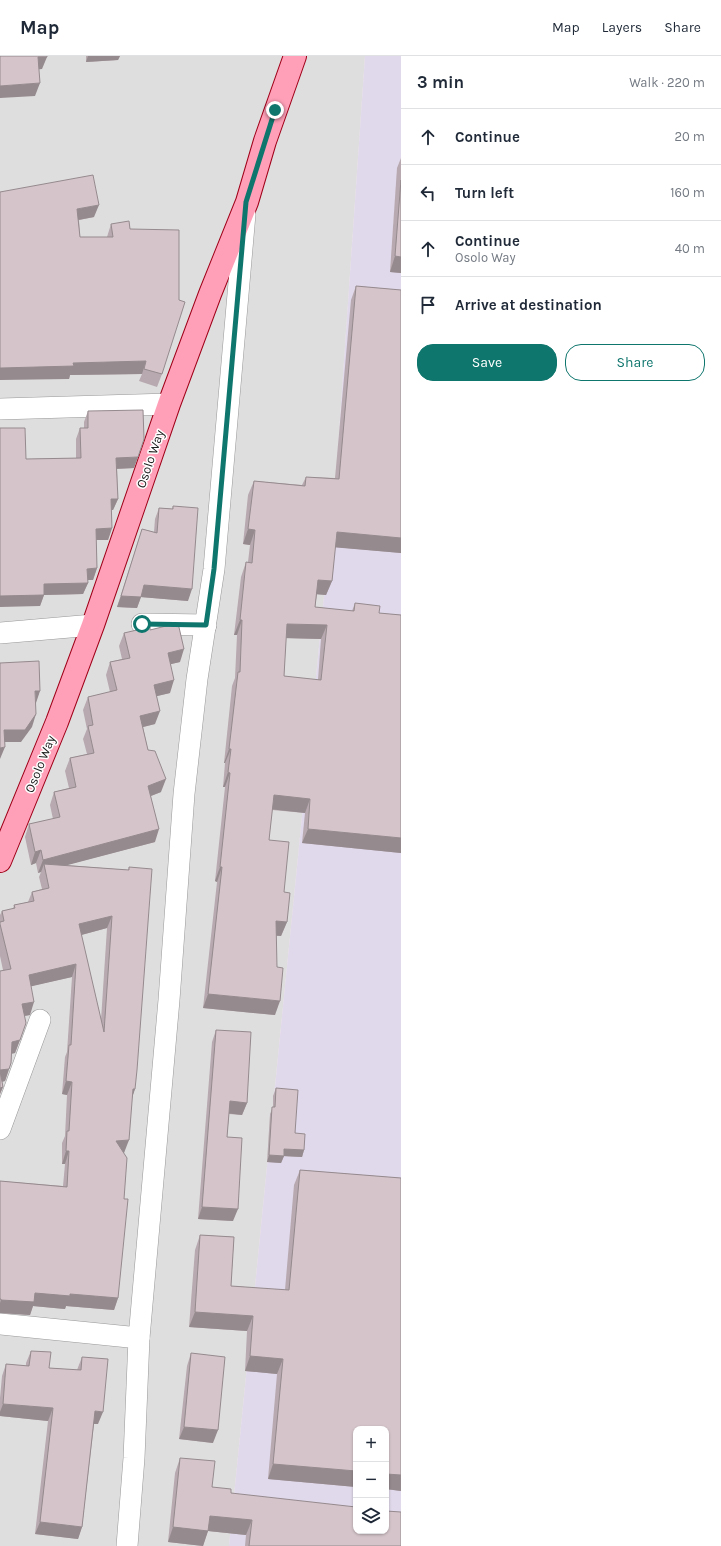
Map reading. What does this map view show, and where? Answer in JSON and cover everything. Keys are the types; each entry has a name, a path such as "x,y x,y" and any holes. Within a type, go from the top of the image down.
{"main road":[{"name":"Osolo Way","path":"0,861 57,722 93,626 169,404 246,202 265,141 295,56"}],"street":[{"path":"127,1546 134,1458 139,1338 169,1000 184,794 197,679 214,569 246,202"},
{"path":"0,409 169,404"},
{"path":"142,624 206,625"},
{"path":"0,633 93,626"},
{"path":"0,1129 40,1020"},
{"path":"0,1324 139,1338"}],"shaded area":[{"path":"0,56 365,56 336,477 229,1546 0,1546"},
{"path":"365,56 401,56 401,1546 229,1546 336,477"}],"building":[{"path":"0,56 47,56 38,57 40,83 0,86"},
{"path":"93,175 99,205 77,209 80,237 113,237 111,224 129,221 130,229 179,230 179,300 185,302 162,374 144,369 146,361 73,363 74,366 0,368 0,192"},
{"path":"401,180 401,257 395,256"},
{"path":"356,286 401,290 401,538 337,532 332,581 318,580 315,607 354,611 355,603 380,606 379,613 401,615 401,838 308,829 310,799 274,795 269,840 289,842 284,892 290,893 287,922 276,921 277,967 283,968 280,1001 208,994 222,867 220,867 230,773 228,772 231,749 229,749 238,672 240,672 242,620 240,620 246,562 252,563 255,530 248,529 254,481 305,486 306,477 339,479","holes":["287,624 327,625 321,680 284,676"]},
{"path":"143,410 144,439 138,457 116,458 118,499 111,499 112,528 96,529 97,568 87,569 88,583 44,584 44,595 0,596 0,428 25,428 26,459 81,458 80,428 88,428 88,411"},
{"path":"173,506 198,508 192,589 144,585 141,597 121,596 142,529 157,533 159,508 173,509"},
{"path":"178,623 184,649 168,653 174,680 154,685 160,711 140,716 148,750 155,751 166,779 148,786 159,829 43,860 41,850 35,852 29,824 60,817 54,792 76,787 70,758 94,753 88,726 93,725 88,697 117,690 110,662 130,658 124,633 150,627 150,630"},
{"path":"39,661 40,691 35,691 36,714 25,730 4,730 5,747 0,748 0,663"},
{"path":"44,864 129,870 129,867 152,869 137,1070 135,1089 133,1089 129,1140 116,1141 127,1158 124,1199 128,1199 118,1298 35,1293 34,1302 0,1299 0,1181 67,1187 69,1151 66,1151 67,1131 69,1131 72,1082 66,1081 69,1045 71,1045 76,964 29,975 34,1002 22,1004 26,1023 20,1040 12,1042 11,1063 9,1069 0,1070 0,971 11,969 0,924 0,922 4,921 2,911 15,908 14,905 34,901 32,892 49,888","holes":["112,916 104,1032 79,924"]},
{"path":"216,1030 251,1032 247,1103 230,1101 227,1137 242,1138 238,1209 202,1207"},
{"path":"0,1071 3,1087 0,1088"},
{"path":"276,1088 298,1090 295,1133 305,1134 304,1150 284,1149 284,1156 269,1155 272,1107 275,1107"},
{"path":"300,1170 401,1178 401,1475 389,1474 389,1426 353,1426 353,1471 273,1464 283,1359 250,1356 253,1316 195,1312 200,1235 234,1237 231,1286 289,1290"},
{"path":"31,1351 51,1352 49,1368 81,1370 82,1357 108,1359 103,1412 95,1411 82,1527 40,1522 53,1408 3,1404 6,1364 29,1366"},
{"path":"191,1353 225,1357 218,1430 184,1427"},
{"path":"180,1458 215,1461 212,1487 231,1489 231,1493 353,1507 353,1534 389,1534 389,1511 401,1512 401,1546 249,1546 252,1520 210,1516 208,1531 173,1527"}],"route":[{"path":"142,624 206,625 214,569 246,202 275,110"}]}
